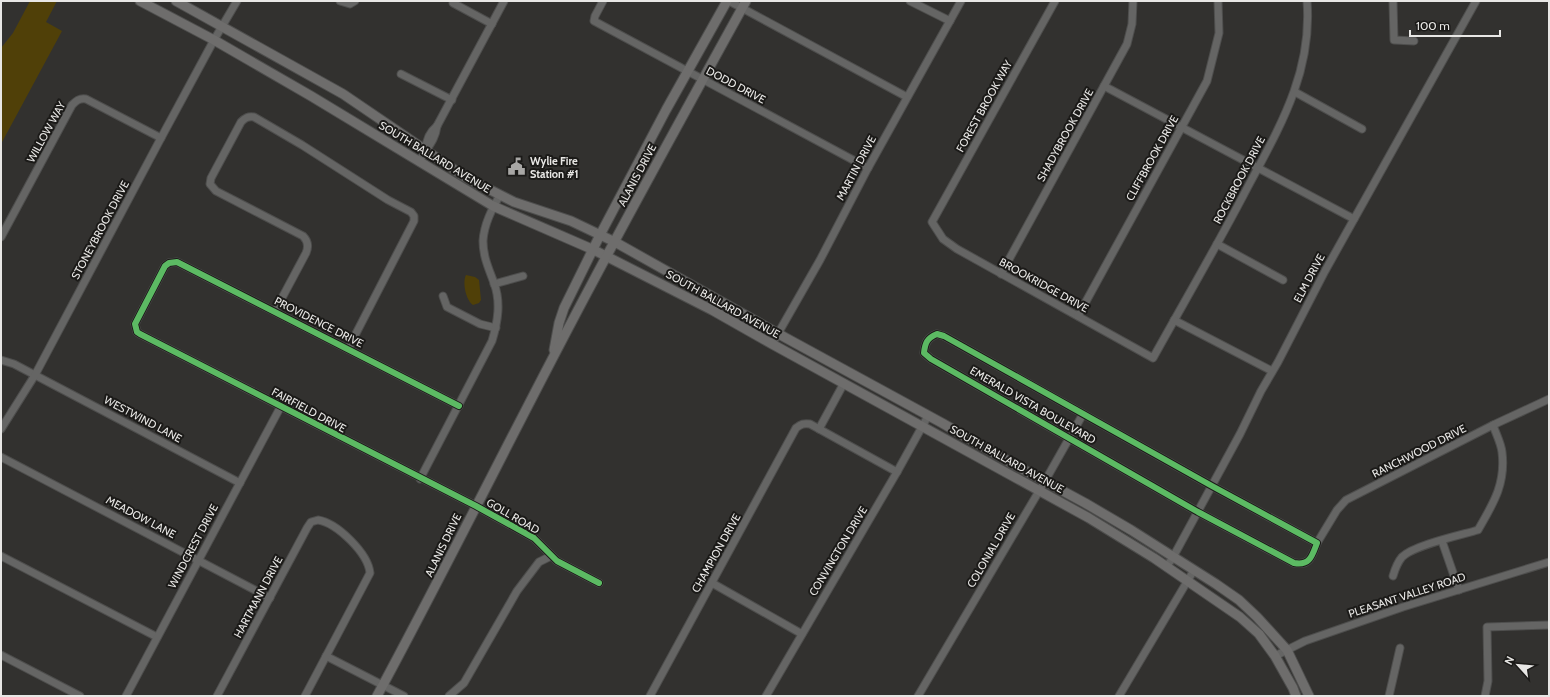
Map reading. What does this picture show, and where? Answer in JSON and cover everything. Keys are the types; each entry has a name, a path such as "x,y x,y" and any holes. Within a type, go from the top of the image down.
{"main road":[{"name":"SOUTH BALLARD AVENUE","path":"140,1 214,40 311,96 494,206 607,256 712,310 1089,518 1166,567 1240,617 1259,634 1275,656 1296,696"},
{"name":"SOUTH BALLARD AVENUE","path":"176,1 343,94 426,149 465,177 514,202 571,221 615,242 778,334 1085,503 1174,557 1239,600 1260,620 1287,650 1309,696"},
{"name":"ALANIS DRIVE","path":"551,362 559,323 564,308 594,250 600,235 687,72 728,1"},
{"name":"ALANIS DRIVE","path":"377,696 439,581 476,506 607,256 744,4"}],"street":[{"name":"STONEYBROOK DRIVE","path":"1,429 35,375 161,138 237,1"},
{"path":"340,1 352,2"},
{"path":"419,162 426,149 431,146 436,135 437,126 504,1"},
{"name":"DODD DRIVE","path":"603,1 594,21 868,168"},
{"path":"728,1 744,4 908,97"},
{"path":"910,1 950,22"},
{"name":"MARTIN DRIVE","path":"772,344 820,260 868,168 950,22 960,1"},
{"name":"FOREST BROOK WAY","path":"932,222 1055,1"},
{"name":"SHADYBROOK DRIVE","path":"1001,274 1127,44 1132,24 1133,1"},
{"name":"CLIFFBROOK DRIVE","path":"1078,316 1207,80 1219,33 1218,1"},
{"name":"ROCKBROOK DRIVE","path":"1153,358 1217,244 1285,117 1295,92 1303,57 1308,27 1307,1"},
{"path":"1392,1 1394,40 1414,41"},
{"name":"ELM DRIVE","path":"1166,567 1174,557 1325,271 1476,1"},
{"path":"453,2 492,24"},
{"path":"401,74 452,100"},
{"path":"1104,86 1354,219"},
{"path":"1295,92 1362,129"},
{"name":"WILLOW WAY","path":"1,237 72,105 76,101 82,98 86,99 161,138"},
{"path":"275,311 308,249 307,242 303,236 216,192 210,184 211,178 241,122 246,117 254,117 302,145 388,200 411,212 414,216 414,221 348,349"},
{"path":"420,478 492,341 496,328 498,312 497,296 484,255 483,241 485,226 500,195"},
{"name":"BROOKRIDGE DRIVE","path":"932,222 943,239 957,249 1153,358"},
{"path":"1217,244 1282,280"},
{"name":"PROVIDENCE DRIVE","path":"136,328 136,321 165,266 169,263 178,262 459,406"},
{"path":"494,284 522,276"},
{"path":"443,296 447,307 480,324 496,328"},
{"path":"1174,320 1272,371"},
{"name":"FAIRFIELD DRIVE","path":"136,328 140,334 476,506"},
{"name":"EMERALD VISTA BOULEVARD","path":"936,334 944,336 1212,486 1317,543 1312,556 1307,562 1294,564 1198,512 931,359 924,353 928,337 936,334"},
{"name":"WESTWIND LANE","path":"1,360 14,364 240,483"},
{"path":"844,383 819,429 897,472"},
{"name":"RANCHWOOD DRIVE","path":"1317,543 1337,510 1346,500 1494,425 1549,399"},
{"name":"WINDCREST DRIVE","path":"126,696 281,406"},
{"name":"COLONIAL DRIVE","path":"918,696 1083,414"},
{"name":"CONVINGTON DRIVE","path":"766,696 897,472 928,416"},
{"name":"CHAMPION DRIVE","path":"650,696 796,428 803,424 810,424 819,429"},
{"path":"1393,576 1396,564 1403,556 1416,549 1478,530 1494,502 1502,479 1502,451 1494,425"},
{"name":"MEADOW LANE","path":"1,457 270,598"},
{"name":"GOLL ROAD","path":"476,506 534,538 557,561 598,583"},
{"name":"HARTMANN DRIVE","path":"217,696 309,524 314,520 326,522 354,544 369,570 368,577 326,656"},
{"path":"1442,541 1459,590"},
{"path":"1,556 157,637"},
{"path":"449,696 464,683 501,615 517,591 539,562 551,556"},
{"name":"PLEASANT VALLEY ROAD","path":"1275,656 1305,641 1402,607 1549,562"},
{"path":"1119,696 1194,570"},
{"path":"712,583 802,634"},
{"path":"1485,696 1488,681 1487,627 1549,625"},
{"path":"1389,696 1400,648"},
{"path":"1,655 80,696"},
{"path":"305,696 326,656 404,696"}],"shaded area":[{"path":"30,1 57,1 46,22 62,31 1,144 1,48 13,33"},
{"path":"466,275 475,277 479,280 481,300 479,303 473,305 468,300 464,282"}],"cycle path":[{"path":"459,406 177,262 169,263 165,266 135,324 137,332 140,334 476,506 534,538 557,561 599,583"},
{"path":"937,334 944,336 1317,543 1312,556 1304,563 1294,563 1198,512 931,359 924,353 925,346 927,341 937,334"}],"place":[{"name":"Wylie Fire Station #1","path":"517,167"}]}
